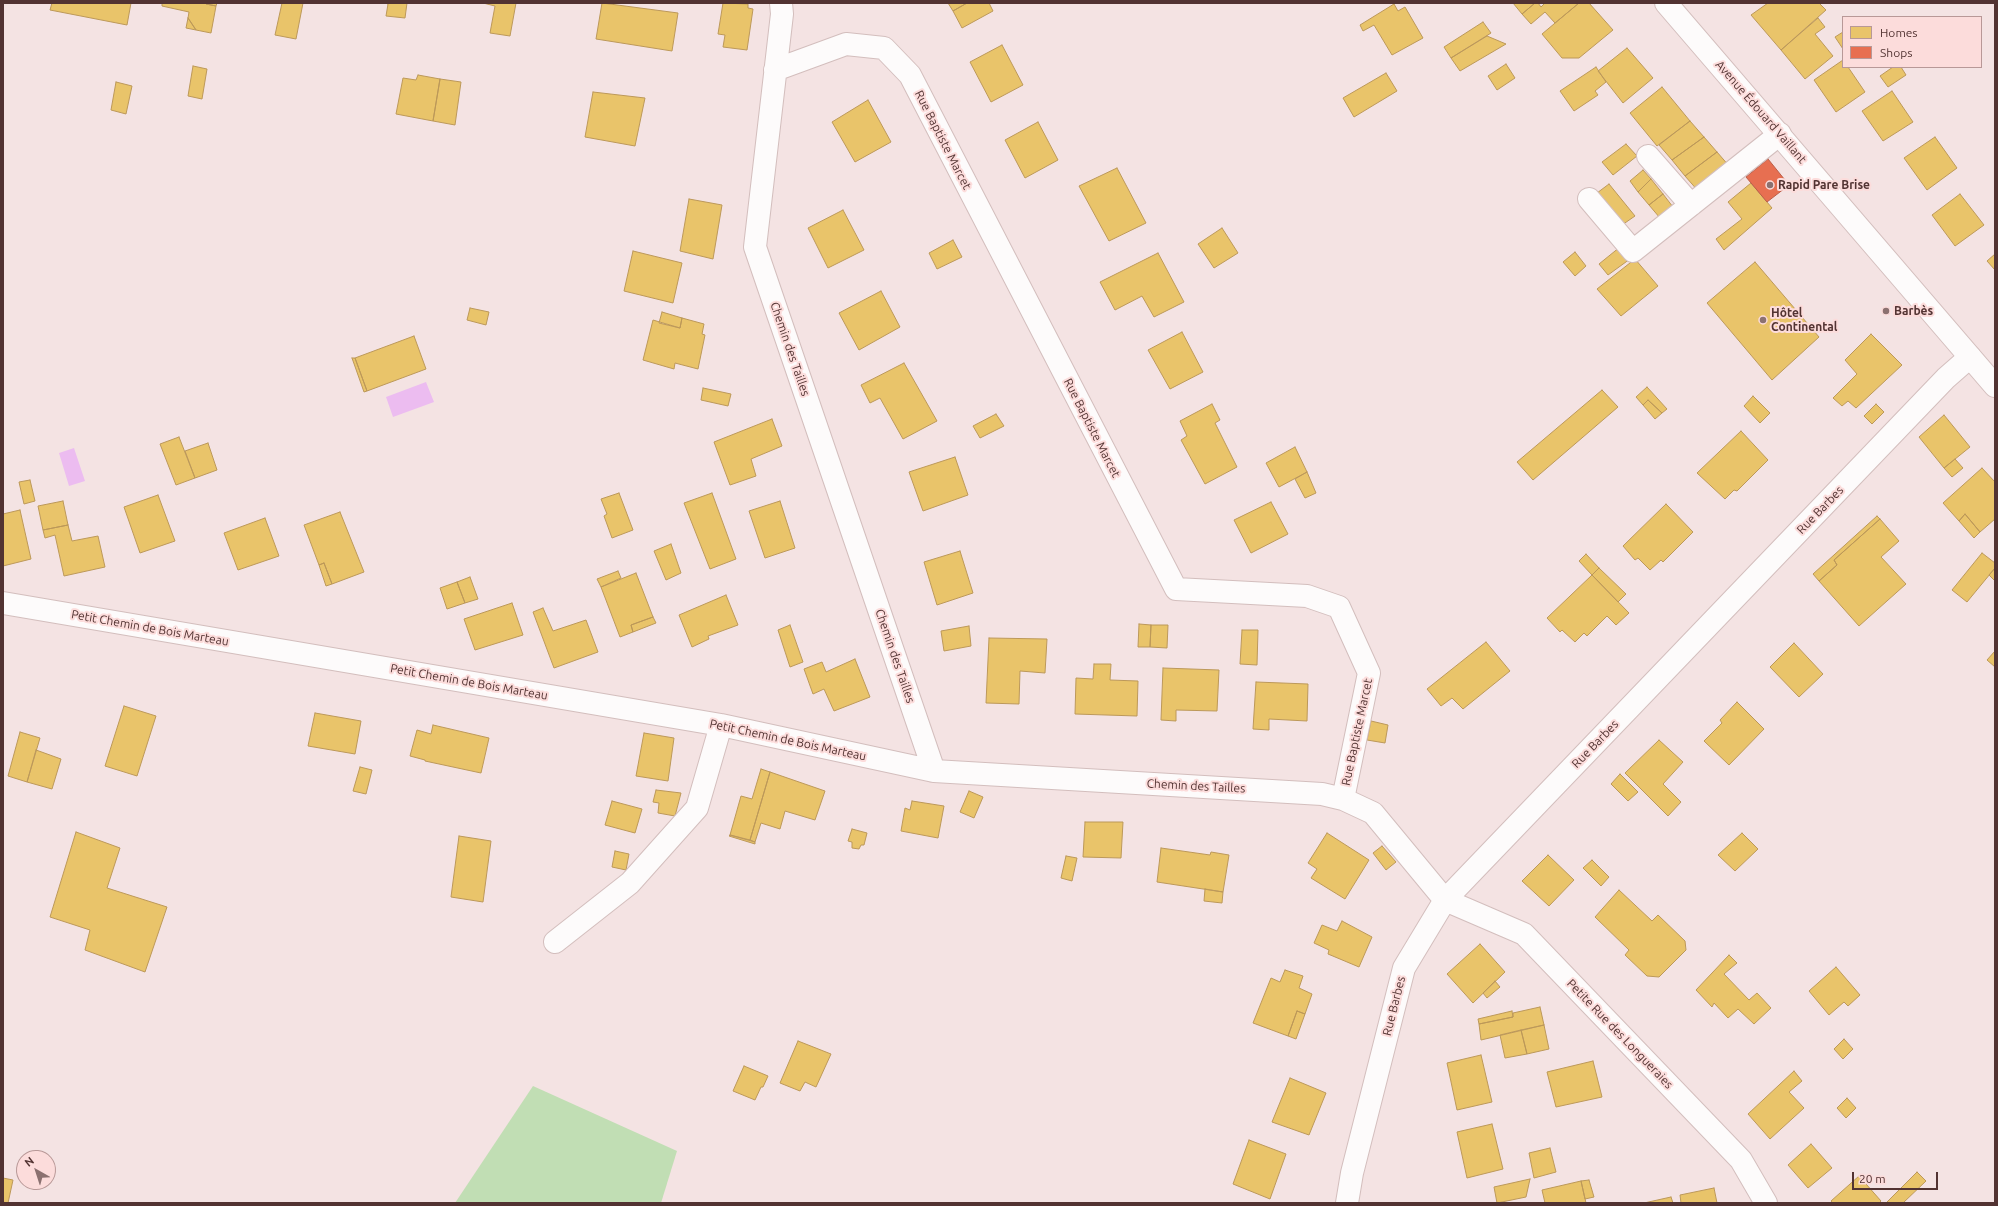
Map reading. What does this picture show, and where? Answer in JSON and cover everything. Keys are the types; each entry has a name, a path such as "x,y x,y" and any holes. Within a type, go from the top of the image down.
{"street":[{"name":"Chemin des Tailles","path":"781,3 782,14 755,247 934,771 1322,794 1343,799 1374,813 1445,900"},
{"name":"Avenue Édouard Vaillant","path":"1666,3 1995,386"},
{"name":"Rue Baptiste Marcet","path":"775,70 846,44 884,48 910,75 1176,589 1308,596 1339,607 1369,673 1343,799"},
{"path":"1589,199 1634,251 1780,134"},
{"path":"1648,156 1691,205"},
{"name":"Rue Barbes","path":"1347,1203 1352,1173 1404,968 1445,900 1946,378 1970,357"},
{"name":"Petit Chemin de Bois Marteau","path":"3,602 721,725 934,771"},
{"path":"555,942 630,883 697,808 721,725"},
{"name":"Petite Rue des Longueraies","path":"1445,900 1524,934 1741,1160 1766,1203"}],"green space":[{"path":"533,1086 677,1151 661,1203 455,1203"}],"shaded area":[{"path":"426,382 434,402 393,417 386,397"},
{"path":"74,448 85,481 69,486 59,453"}],"building: Homes":[{"path":"52,3 131,3 127,25 50,10"},
{"path":"162,3 206,3 216,6 211,33 196,30 188,18 189,12 162,6"},
{"path":"206,3 217,3 216,6"},
{"path":"282,3 303,3 296,39 275,35"},
{"path":"385,3 407,3 405,18 386,16 388,4"},
{"path":"483,3 516,3 510,36 490,33 495,6"},
{"path":"602,3 678,13 672,51 596,39"},
{"path":"723,3 748,4 748,8 753,9 747,50 723,47 725,35 718,34"},
{"path":"948,3 967,3 953,11"},
{"path":"967,3 989,3 993,11 962,28 953,11"},
{"path":"1513,3 1535,3 1522,14"},
{"path":"1535,3 1538,3 1541,7 1545,3 1579,3 1555,23 1545,12 1531,24 1522,14"},
{"path":"1579,3 1589,3 1613,30 1579,58 1562,58 1542,34"},
{"path":"1768,3 1819,3 1826,10 1781,50 1751,15"},
{"path":"1394,4 1398,11 1405,7 1423,38 1392,55 1374,25 1363,31 1360,25"},
{"path":"188,18 196,30 186,28"},
{"path":"1818,18 1825,27 1815,34 1833,56 1805,79 1781,50"},
{"path":"1483,22 1491,33 1451,58 1444,47"},
{"path":"1842,33 1842,48 1835,37"},
{"path":"1487,36 1506,44 1460,71 1451,58"},
{"path":"1002,45 1023,85 991,102 970,62"},
{"path":"1627,48 1653,78 1623,103 1598,71"},
{"path":"1842,61 1842,68 1849,68 1865,92 1836,112 1814,80"},
{"path":"1506,64 1515,78 1497,90 1488,76"},
{"path":"193,66 207,69 202,99 188,96"},
{"path":"1596,67 1606,82 1595,91 1598,95 1574,111 1560,91"},
{"path":"1892,68 1902,68 1906,75 1888,87 1880,76"},
{"path":"1386,73 1397,91 1354,117 1343,98"},
{"path":"418,75 440,79 433,121 396,114 403,78 416,80"},
{"path":"440,79 461,82 455,125 433,121"},
{"path":"116,82 132,86 126,114 111,110"},
{"path":"1662,87 1690,121 1657,146 1630,113"},
{"path":"1892,91 1913,122 1883,141 1862,111"},
{"path":"593,92 645,98 635,146 585,137"},
{"path":"868,100 891,142 855,162 832,122"},
{"path":"1690,121 1704,137 1672,160 1659,145"},
{"path":"1038,122 1058,160 1025,178 1005,140"},
{"path":"1704,137 1717,152 1685,176 1672,160"},
{"path":"1935,137 1957,168 1927,190 1904,158"},
{"path":"1626,144 1637,156 1613,175 1602,162"},
{"path":"1717,152 1730,167 1699,192 1685,176"},
{"path":"1117,168 1146,223 1109,241 1079,186"},
{"path":"1643,170 1651,179 1638,192 1630,181"},
{"path":"1651,179 1663,194 1649,205 1638,192"},
{"path":"1751,183 1772,208 1724,250 1716,239 1742,219 1728,202"},
{"path":"1609,184 1635,216 1622,225 1597,193"},
{"path":"1663,194 1673,207 1660,218 1649,205"},
{"path":"1960,194 1984,225 1955,246 1932,215"},
{"path":"689,199 722,205 713,259 680,251"},
{"path":"843,210 864,250 828,268 808,228"},
{"path":"1222,228 1238,253 1214,268 1198,244"},
{"path":"953,240 962,257 937,269 929,253"},
{"path":"1620,247 1630,259 1608,275 1599,264"},
{"path":"633,251 682,263 673,303 624,291"},
{"path":"1575,252 1586,266 1575,276 1563,262"},
{"path":"1158,253 1184,302 1154,317 1142,296 1115,310 1100,282"},
{"path":"1995,254 1995,270 1987,261"},
{"path":"1635,259 1658,286 1621,316 1597,289"},
{"name":"Hôtel Continental","path":"1755,262 1819,337 1772,380 1707,303"},
{"path":"881,291 900,327 859,350 839,313"},
{"path":"470,308 489,312 486,325 467,320"},
{"path":"662,312 682,318 680,328 659,323"},
{"path":"682,318 704,324 702,334 705,335 698,369 675,363 674,369 643,360 653,320 680,328"},
{"path":"1182,332 1203,372 1170,389 1148,350"},
{"path":"1871,334 1902,365 1856,408 1848,401 1842,406 1833,398 1857,374 1845,360"},
{"path":"414,336 426,369 367,391 355,358"},
{"path":"352,358 355,358 367,391 364,392"},
{"path":"904,363 937,421 903,439 880,398 870,403 861,385"},
{"path":"1647,387 1667,409 1662,413 1648,400 1643,405 1636,397"},
{"path":"703,388 731,394 728,406 701,400"},
{"path":"1602,390 1618,407 1533,480 1517,462"},
{"path":"1753,396 1770,413 1760,423 1744,406"},
{"path":"1648,400 1662,413 1655,419 1643,405"},
{"path":"1212,404 1220,420 1215,423 1237,467 1205,484 1181,440 1187,436 1180,421"},
{"path":"1876,404 1884,412 1872,424 1864,416"},
{"path":"996,414 1004,426 980,438 973,426"},
{"path":"1944,415 1970,447 1944,468 1919,437"},
{"path":"772,419 782,446 751,459 756,476 730,485 714,442"},
{"path":"1741,431 1768,460 1737,491 1734,490 1725,499 1697,473"},
{"path":"179,437 195,478 176,485 160,444"},
{"path":"208,443 217,470 195,478 185,451"},
{"path":"1295,447 1307,472 1279,487 1266,463"},
{"path":"955,457 968,495 923,511 909,472"},
{"path":"1955,459 1963,468 1952,477 1944,468"},
{"path":"1982,468 1995,482 1995,519 1980,532 1965,514 1959,521 1943,503"},
{"path":"1307,472 1316,493 1305,498 1295,479"},
{"path":"30,480 35,501 24,504 19,482"},
{"path":"619,493 633,530 612,538 604,516 607,514 601,499"},
{"path":"712,493 736,559 710,569 684,503"},
{"path":"158,495 175,541 140,553 124,507"},
{"path":"63,501 68,525 43,530 38,506"},
{"path":"780,501 795,548 765,558 749,511"},
{"path":"1271,502 1288,534 1251,553 1234,520"},
{"path":"1666,504 1693,532 1663,562 1661,560 1650,570 1638,558 1635,560 1623,546"},
{"path":"20,510 31,559 3,566 3,514"},
{"path":"340,512 364,572 332,584 324,563 319,565 304,525"},
{"path":"1965,514 1980,532 1974,538 1959,521"},
{"path":"1877,516 1880,519 1834,560 1837,565 1819,581 1813,574"},
{"path":"265,518 279,556 238,570 224,533"},
{"path":"1880,519 1899,541 1881,557 1906,584 1859,626 1819,581 1837,565 1834,560"},
{"path":"68,525 72,541 98,536 105,567 64,576 55,535 45,538 43,530"},
{"path":"671,544 681,573 666,580 654,551"},
{"path":"960,551 973,593 937,605 924,562"},
{"path":"1982,553 1995,563 1995,568 1967,602 1952,590"},
{"path":"1586,554 1599,568 1592,575 1579,561"},
{"path":"324,563 332,584 326,586 319,565"},
{"path":"1599,568 1626,594 1618,602 1592,575"},
{"path":"1995,568 1995,581 1989,575"},
{"path":"618,571 621,578 601,587 597,579"},
{"path":"636,573 653,617 631,625 633,632 620,637 601,587"},
{"path":"1592,575 1629,613 1616,625 1607,616 1587,636 1584,633 1575,642 1562,630 1560,632 1547,618"},
{"path":"470,577 478,599 465,603 457,582"},
{"path":"457,582 465,603 447,609 440,588"},
{"path":"726,595 738,625 708,636 709,639 692,647 679,615"},
{"path":"512,603 523,635 475,650 464,619"},
{"path":"543,608 553,631 586,620 598,652 554,668 533,612"},
{"path":"653,617 656,623 633,632 631,625"},
{"path":"1139,624 1151,625 1150,647 1138,647"},
{"path":"790,625 803,662 790,667 778,630"},
{"path":"1151,625 1168,625 1167,648 1150,647"},
{"path":"969,626 971,646 944,651 941,631"},
{"path":"1242,630 1258,630 1257,665 1240,664"},
{"path":"989,638 1047,639 1045,673 1020,671 1019,704 986,703"},
{"path":"1486,642 1510,671 1463,709 1452,698 1441,706 1427,689"},
{"path":"1794,643 1823,674 1799,697 1770,667"},
{"path":"1995,651 1995,667 1987,660"},
{"path":"855,659 870,697 834,711 824,689 813,694 804,669 822,662 826,672"},
{"path":"1094,664 1111,664 1110,680 1138,681 1137,716 1075,714 1076,678 1093,679"},
{"path":"1163,668 1219,670 1217,711 1176,710 1176,721 1161,720"},
{"path":"1256,682 1308,684 1307,721 1269,719 1269,730 1253,729"},
{"path":"1737,702 1764,729 1729,765 1704,741 1722,723 1720,720"},
{"path":"124,706 156,716 137,776 105,766"},
{"path":"315,713 361,721 355,754 308,746"},
{"path":"1371,721 1388,725 1385,743 1367,740"},
{"path":"433,725 489,738 481,773 425,761 410,756 417,730 431,734"},
{"path":"20,732 40,738 27,782 8,776"},
{"path":"644,733 674,738 668,781 636,776"},
{"path":"1659,740 1683,762 1663,784 1681,802 1668,816 1625,773"},
{"path":"36,750 61,759 52,789 27,782"},
{"path":"360,767 372,770 366,794 353,791"},
{"path":"761,769 770,772 750,840 730,835 741,796 752,799"},
{"path":"770,772 825,791 815,820 785,811 780,829 761,823 755,842 750,840"},
{"path":"1620,774 1638,792 1628,801 1611,784"},
{"path":"656,790 681,793 675,816 658,813 659,803 653,802"},
{"path":"969,791 983,797 974,818 960,812"},
{"path":"612,801 642,809 635,833 605,825"},
{"path":"912,801 944,806 938,838 901,831 905,808 910,810"},
{"path":"1085,822 1123,822 1121,858 1083,857"},
{"path":"852,829 867,833 864,845 861,845 859,849 852,848 852,842 848,841"},
{"path":"76,832 120,848 107,888 167,907 145,972 85,950 90,930 50,917"},
{"path":"1327,833 1369,860 1345,899 1311,878 1317,869 1308,863"},
{"path":"1742,833 1758,849 1735,871 1718,855"},
{"path":"459,836 491,841 483,902 451,897"},
{"path":"729,836 755,842 755,844"},
{"path":"1382,846 1396,862 1386,870 1373,853"},
{"path":"1161,848 1210,855 1211,852 1229,855 1223,892 1157,882"},
{"path":"615,851 629,854 626,870 612,867"},
{"path":"1548,855 1574,880 1549,906 1522,881"},
{"path":"1066,856 1077,858 1072,881 1061,878"},
{"path":"1592,860 1609,877 1601,886 1583,868"},
{"path":"1205,889 1223,892 1222,903 1204,901"},
{"path":"1619,890 1652,921 1658,915 1685,941 1686,950 1659,977 1647,976 1625,955 1629,950 1595,917"},
{"path":"1342,921 1372,937 1359,967 1328,954 1329,950 1314,943 1322,925 1337,931"},
{"path":"1480,944 1505,972 1473,1003 1447,974"},
{"path":"1729,955 1737,963 1724,974 1749,1000 1757,993 1771,1008 1754,1024 1738,1009 1728,1018 1714,1003 1712,1007 1696,990"},
{"path":"1836,967 1860,995 1848,1006 1844,1002 1829,1015 1809,991"},
{"path":"1285,970 1303,976 1299,988 1312,994 1305,1014 1297,1011 1288,1036 1253,1023 1271,978 1280,982"},
{"path":"1495,981 1500,987 1487,998 1483,993"},
{"path":"1540,1007 1544,1025 1481,1040 1479,1024 1513,1017 1513,1013"},
{"path":"1297,1011 1305,1014 1296,1039 1288,1036"},
{"path":"1512,1011 1513,1017 1479,1024 1478,1019"},
{"path":"1544,1025 1549,1049 1527,1054 1521,1030"},
{"path":"1521,1030 1527,1054 1505,1058 1500,1035"},
{"path":"1844,1039 1853,1049 1843,1059 1834,1049"},
{"path":"798,1041 831,1054 816,1087 805,1082 800,1091 780,1083"},
{"path":"1481,1055 1492,1102 1457,1110 1447,1063"},
{"path":"1593,1061 1602,1097 1556,1107 1547,1072"},
{"path":"744,1066 768,1076 755,1100 733,1091"},
{"path":"1794,1071 1802,1081 1789,1092 1804,1108 1770,1139 1748,1114"},
{"path":"1290,1078 1326,1093 1309,1135 1272,1122"},
{"path":"1847,1098 1856,1108 1846,1118 1837,1108"},
{"path":"1492,1124 1503,1169 1467,1178 1457,1132"},
{"path":"1249,1140 1286,1154 1270,1199 1233,1184"},
{"path":"1811,1144 1832,1168 1808,1188 1788,1165"},
{"path":"1550,1148 1556,1172 1534,1178 1529,1153"},
{"path":"1917,1172 1926,1181 1903,1203 1886,1203"},
{"path":"1859,1176 1881,1201 1879,1203 1833,1203 1831,1201"},
{"path":"3,1178 13,1180 8,1203 3,1202"},
{"path":"1530,1179 1526,1197 1497,1203 1494,1187"},
{"path":"1589,1180 1594,1197 1585,1199 1581,1181"},
{"path":"1581,1181 1586,1203 1545,1203 1542,1190"},
{"path":"1714,1188 1717,1203 1681,1203 1680,1195"},
{"path":"1671,1197 1673,1203 1644,1203"}],"building: Shops":[{"path":"1768,159 1789,185 1767,202 1746,177"}],"place":[{"name":"Rapid Pare Brise","path":"1770,185"},
{"name":"Barbès","path":"1886,311"},
{"name":"Hôtel Continental","path":"1763,320"}]}
